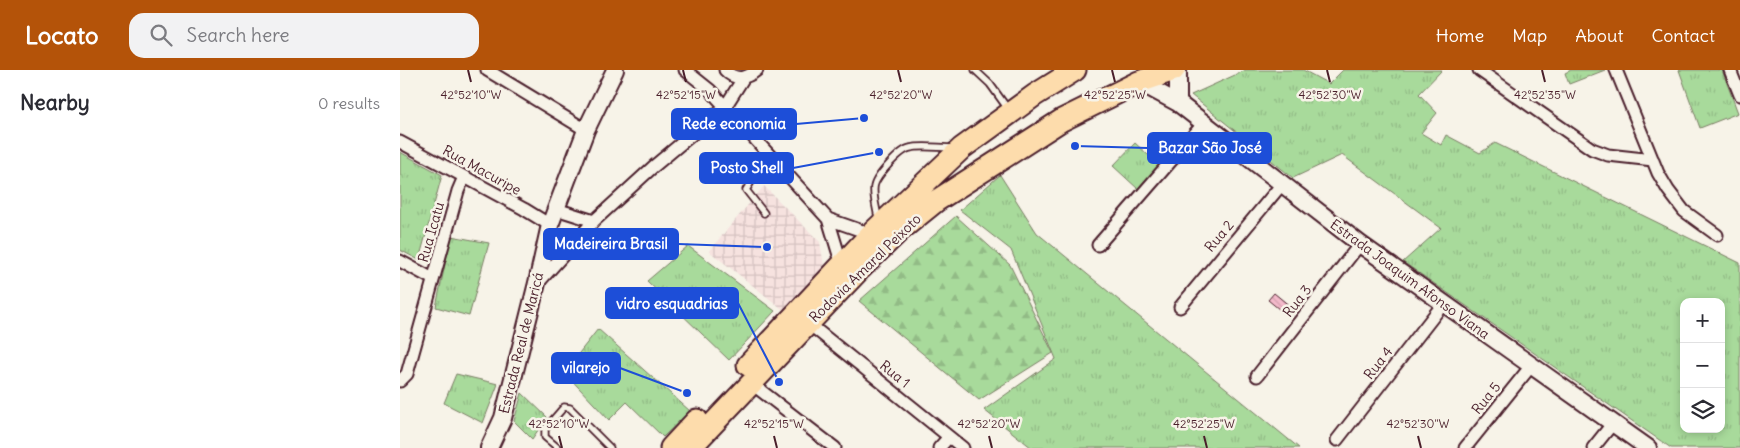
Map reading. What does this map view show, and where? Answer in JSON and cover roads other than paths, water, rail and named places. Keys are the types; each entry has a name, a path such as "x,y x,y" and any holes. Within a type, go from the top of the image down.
{"highway":[{"name":"Rodovia Amaral Peixoto","path":"671,448 875,230 962,148 1015,109 1075,70"},
{"path":"1015,109 1044,96 1087,70"},
{"path":"1146,76 1174,70"},
{"name":"Rodovia Amaral Peixoto","path":"690,448 860,269 899,231 936,201 1075,113 1088,100 1124,81 1146,76"}],"street":[{"path":"487,70 586,130"},
{"name":"Estrada Real de Maricá","path":"489,448 503,418 550,225 586,130 615,70"},
{"path":"686,70 710,90 828,219 842,265"},
{"path":"724,70 730,76 737,78 744,77 757,70"},
{"path":"1178,70 1178,103"},
{"path":"1480,70 1592,149 1608,155 1653,160"},
{"path":"1616,70 1658,173 1675,201 1694,220 1718,235"},
{"path":"1730,70 1740,95"},
{"name":"Estrada Joaquim Afonso Viana","path":"1146,76 1360,244 1648,448"},
{"path":"537,283 594,221 653,166 725,107 744,77"},
{"path":"1098,245 1204,123"},
{"name":"Rua Macuripe","path":"400,142 550,225"},
{"name":"Rua Icatu","path":"400,381 406,374 458,192 464,177"},
{"name":"Rua 2","path":"1180,307 1282,184"},
{"path":"556,209 594,221"},
{"path":"828,219 875,230"},
{"name":"Rua 3","path":"1257,376 1360,244"},
{"path":"400,261 433,279"},
{"name":"Rua 4","path":"1337,440 1443,304"},
{"name":"Rua 1","path":"808,323 963,448"},
{"name":"Rua 5","path":"1465,448 1531,366"},
{"path":"751,383 835,448"},
{"path":"1593,448 1613,423"},
{"path":"939,448 949,437"}],"lane":[{"path":"976,70 1015,109"},
{"path":"875,230 874,186 876,181 900,153 908,148 916,147 962,148"},
{"path":"764,213 746,190 769,154"},
{"path":"558,448 545,437 544,429 564,407 567,407 610,448"}],"place":[{"name":"Rede economia","path":"864,118"},
{"name":"Bazar São José","path":"1075,146"},
{"name":"Posto Shell","path":"879,152"},
{"name":"Madeireira Brasil","path":"767,247"},
{"name":"vidro esquadrias","path":"779,382"},
{"name":"vilarejo","path":"687,393"}]}
